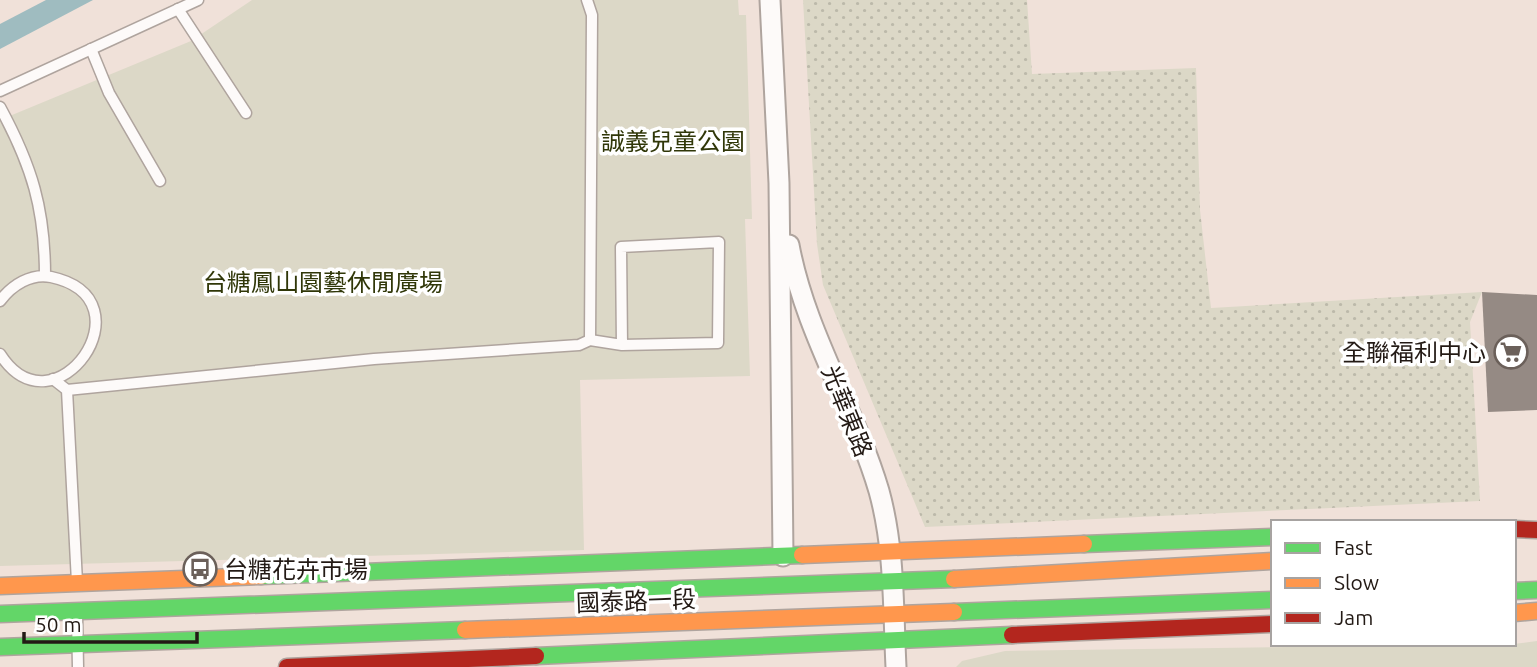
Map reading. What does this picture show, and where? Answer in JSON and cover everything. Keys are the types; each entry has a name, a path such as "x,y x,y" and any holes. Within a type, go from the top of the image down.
{"street":[{"name":"光華東路","path":"770,0 779,183 783,556"},
{"name":"光華東路","path":"779,183 797,285 878,489 891,552 896,667"},
{"path":"1516,529 1537,530"},
{"name":"國泰路一段","path":"0,586 1271,537"},
{"path":"1045,545 1047,573"},
{"name":"國泰路一段","path":"0,614 893,583 1271,561"},
{"path":"1516,591 1537,590"},
{"name":"國泰路一段","path":"0,648 1271,600"},
{"path":"1516,612 1537,611"},
{"name":"國泰路一段","path":"287,667 694,658 895,643 1271,624"}],"lane":[{"path":"0,91 198,0"},
{"path":"587,0 592,15 590,341"},
{"path":"178,9 246,113"},
{"path":"91,49 109,93 160,181"},
{"path":"0,107 25,153 45,232 45,276"},
{"path":"53,379 67,390 134,381 374,359 579,345 590,341 622,345 718,343 719,242 621,247 622,345"},
{"path":"0,301 13,287 28,279 45,276 62,280 76,288 88,301 94,316 95,333 91,349 75,368 53,379 35,379 19,373 0,354"},
{"path":"67,390 77,583 78,667"}],"green space":[{"name":"台糖鳳山園藝休閒廣場","path":"252,0 738,0 739,15 746,15 752,219 745,219 750,376 580,380 584,550 0,566 0,120 191,41"},
{"path":"803,0 1027,0 1032,74 1196,68 1200,210 1211,308 1482,292 1470,322 1480,501 925,527 823,285 817,244"},
{"path":"1537,641 1537,667 956,667 962,661 1005,651 1516,646 1516,644"}],"water":[{"path":"46,0 93,0 0,49 0,24"}],"building":[{"name":"全聯福利中心","path":"1482,292 1537,295 1537,410 1488,412"}],"traffic: fast":[{"path":"1084,544 1271,537"},
{"path":"261,576 802,555"},
{"path":"0,614 954,579"},
{"path":"1516,591 1537,590"},
{"path":"954,612 1271,600"},
{"path":"0,647 465,630"},
{"path":"536,656 1012,635"}],"traffic: slow":[{"path":"802,555 1084,544"},
{"path":"954,579 1271,561"},
{"path":"0,586 261,576"},
{"path":"1516,613 1537,611"},
{"path":"465,630 954,612"}],"traffic: jam":[{"path":"1516,529 1537,530"},
{"path":"1012,635 1271,624"},
{"path":"287,667 536,656"}],"place":[{"name":"全聯福利中心","path":"1511,352"},
{"name":"台糖花卉市場","path":"200,569"}],"park label":[{"name":"誠義兒童公園","path":"673,141"}]}
